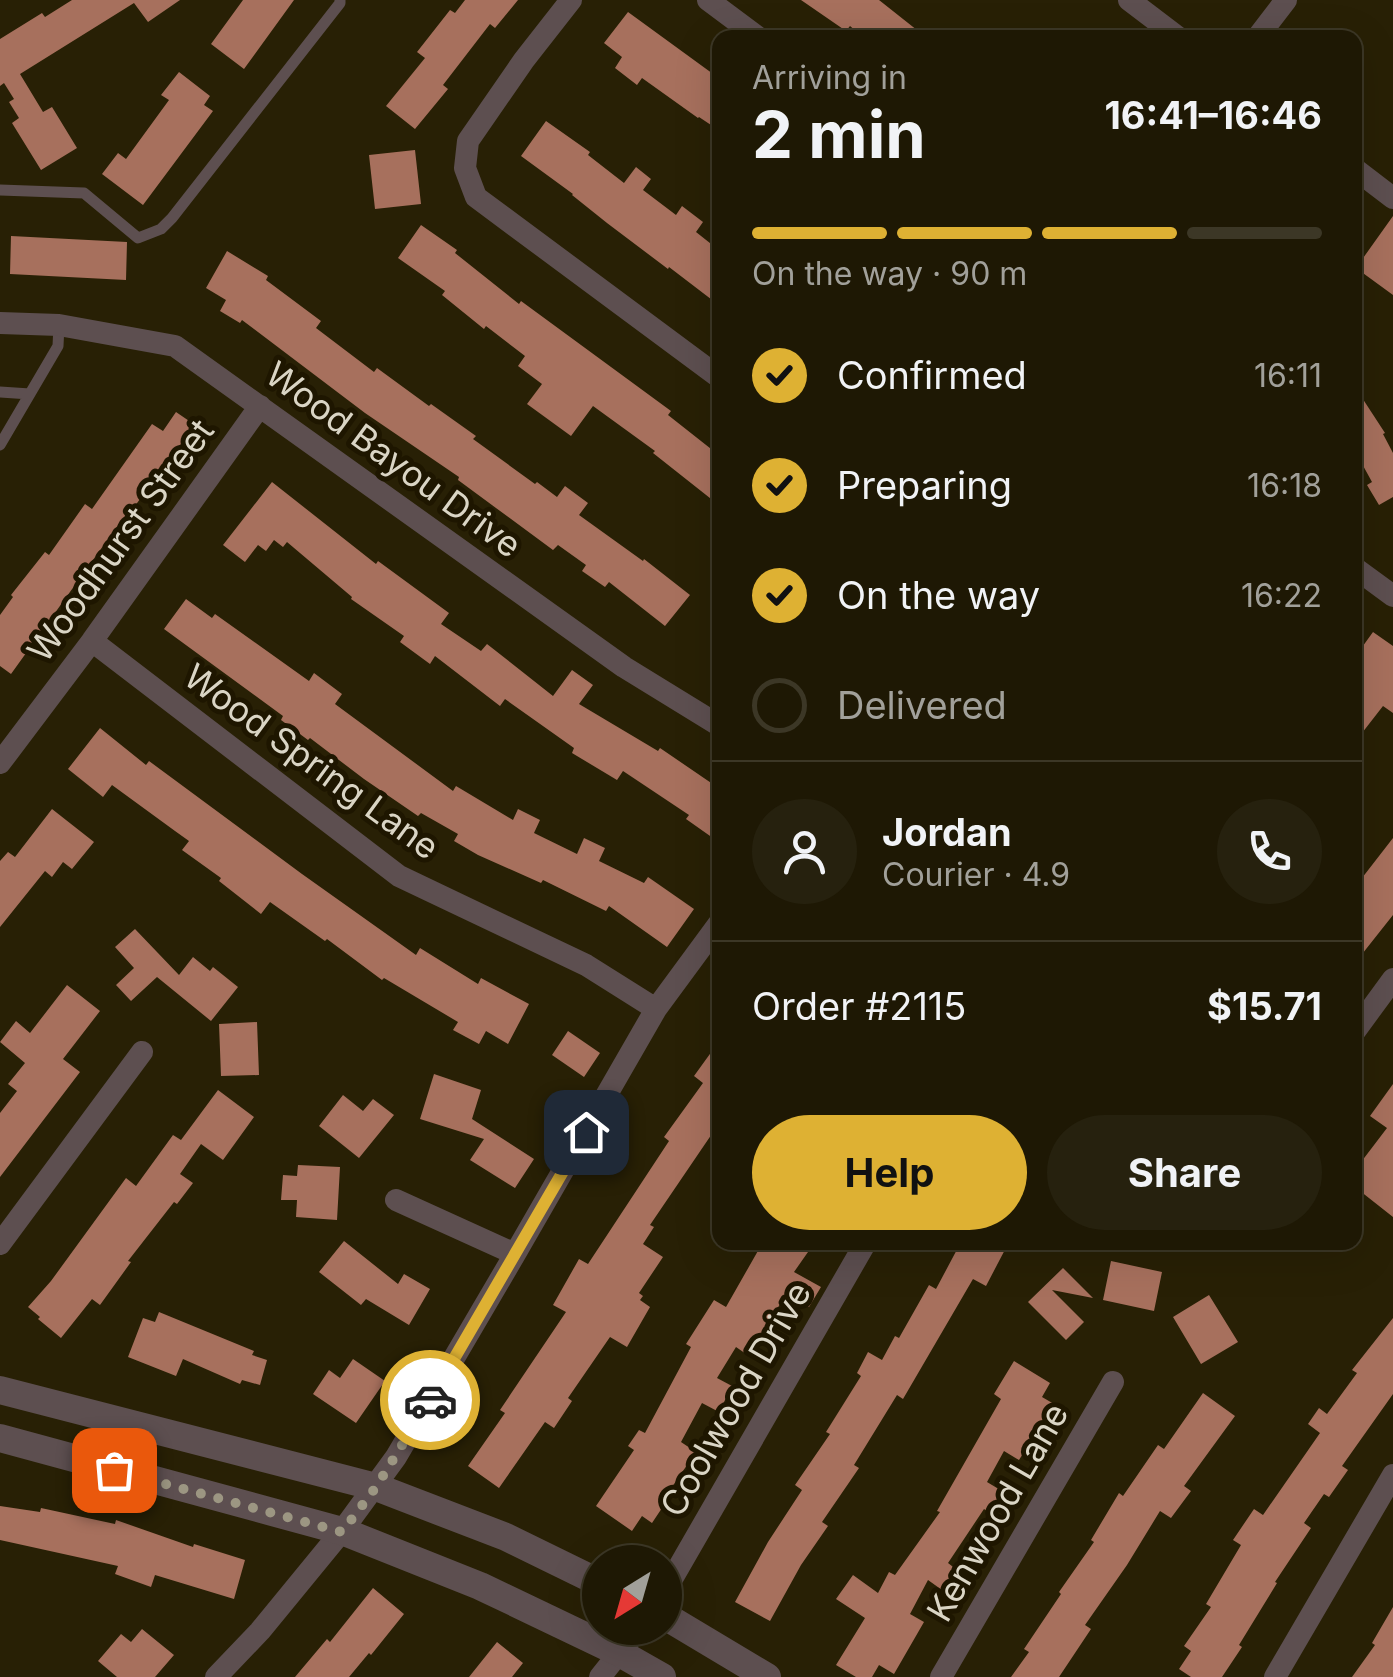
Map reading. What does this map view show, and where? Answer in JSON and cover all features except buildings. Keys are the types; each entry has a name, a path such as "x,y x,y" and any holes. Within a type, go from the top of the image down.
{"street":[{"path":"571,0 468,141 466,168 476,197 712,372"},
{"path":"708,0 748,30"},
{"path":"1130,0 1169,30"},
{"path":"1263,30 1286,0"},
{"path":"1362,174 1391,193"},
{"name":"Wood Bayou Drive","path":"0,323 59,325 175,346 624,667 712,721"},
{"name":"Woodhurst Street","path":"0,763 260,406"},
{"path":"1362,573 1393,596"},
{"name":"Wood Spring Lane","path":"92,641 399,876 586,965 656,1009"},
{"path":"216,1677 260,1631 342,1532 396,1457 656,1009 712,933"},
{"path":"1362,1022 1393,980"},
{"path":"0,1244 142,1052"},
{"path":"396,1200 516,1254"},
{"name":"Coolwood Drive","path":"682,1561 861,1250"},
{"name":"Kenwood Lane","path":"941,1677 1113,1382"},
{"path":"0,1390 376,1487 506,1537 582,1574"},
{"path":"0,1438 342,1532 480,1586 662,1677"},
{"path":"1275,1677 1393,1475"},
{"path":"682,1626 767,1677"},
{"path":"600,1677 624,1645"}],"lane":[{"path":"0,190 84,193 138,238 161,229 340,0"},
{"path":"0,445 58,346 59,325"},
{"path":"0,392 30,394"}],"way so far":[{"path":"114,1470 342,1532 376,1487 430,1400"}],"route":[{"path":"430,1400 586,1132"}]}
